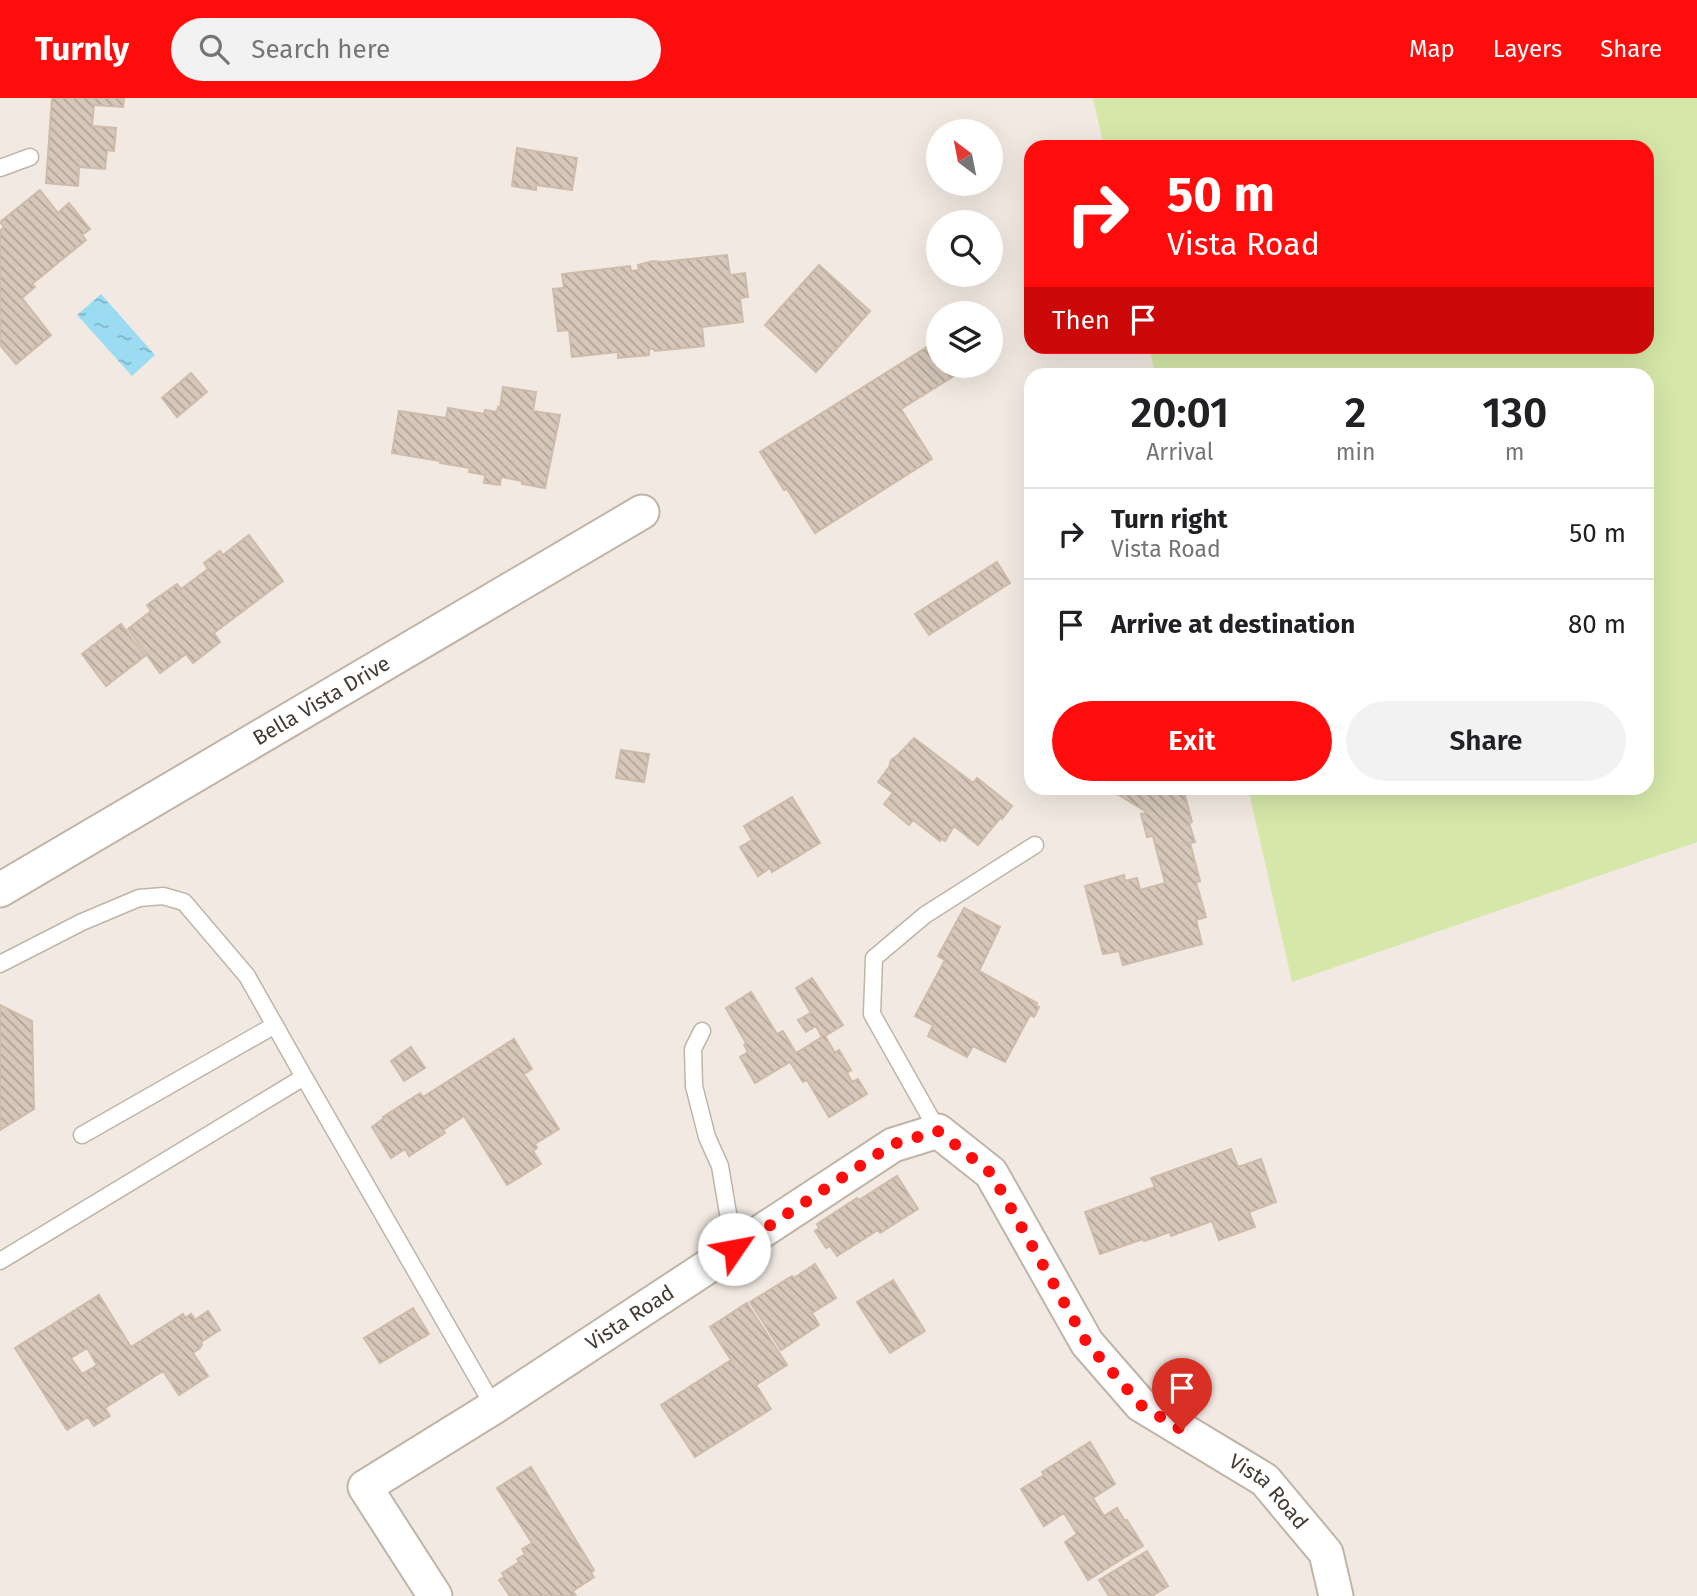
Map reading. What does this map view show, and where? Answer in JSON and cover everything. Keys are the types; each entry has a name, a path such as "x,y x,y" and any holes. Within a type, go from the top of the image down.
{"street":[{"name":"Bella Vista Drive","path":"0,890 642,512"},
{"name":"Vista Road","path":"435,1596 365,1488 494,1407 893,1144 938,1131 991,1173 1087,1343 1141,1405 1265,1480 1326,1553 1336,1596"}],"lane":[{"path":"0,168 30,157"},
{"path":"938,1131 872,1014 874,958 925,915 1035,845"},
{"path":"0,964 82,922 139,898 163,896 184,902 247,976 494,1407"},
{"path":"82,1135 275,1025"},
{"path":"702,1031 693,1049 694,1086 707,1138 720,1166 734,1249"},
{"path":"0,1261 304,1077"}],"green space":[{"path":"1093,98 1697,98 1697,842 1292,982 1250,795 1654,795 1654,368 1154,368 1151,354 1654,354 1654,140 1102,140"}],"water":[{"path":"101,294 155,355 132,376 77,315"}],"building":[{"path":"52,98 124,98 123,107 94,105 92,126 116,128 114,151 107,150 105,169 79,167 78,186 46,183"},
{"path":"517,148 577,158 572,190 536,185 536,190 512,186"},
{"path":"40,190 58,213 69,203 90,229 82,235 86,240 32,284 35,287 22,298 51,335 16,364 0,345 0,231 4,227 0,222"},
{"path":"727,255 730,275 745,273 748,297 740,298 743,322 702,327 704,346 655,351 649,349 649,355 618,358 618,352 572,357 569,330 558,331 553,289 564,288 562,274 630,266 631,271 639,270 638,265 653,261"},
{"path":"819,265 870,311 816,372 765,325"},
{"path":"926,348 926,378 951,378 901,409 932,459 815,533 760,452"},
{"path":"191,373 207,392 177,417 162,398"},
{"path":"503,387 536,392 533,411 560,415 545,488 501,477 500,485 484,483 485,475 469,472 470,468 392,453 399,411 446,418 448,408 484,414 485,410 497,412"},
{"path":"249,535 283,581 214,633 220,642 193,663 186,654 160,673 128,629 151,611 147,605 177,584 181,589 208,569 204,563 220,551 223,555"},
{"path":"997,562 1010,583 929,635 915,614"},
{"path":"121,624 145,656 106,686 82,654"},
{"path":"914,738 973,783 977,778 1012,806 978,845 954,826 945,841 940,841 913,820 909,825 884,804 893,793 878,782 891,760"},
{"path":"621,750 649,754 644,782 616,778"},
{"path":"1119,795 1185,795 1195,842 1190,843 1200,881 1196,882 1206,917 1196,920 1202,944 1123,965 1119,951 1103,954 1085,886 1124,875 1125,881 1137,878 1140,890 1165,883 1153,836 1147,837 1141,814 1146,813"},
{"path":"792,797 820,843 772,872 770,868 758,876 740,847 752,840 744,826"},
{"path":"964,908 1000,927 979,971 1037,1003 1036,1006 1039,1007 1034,1017 1030,1015 1005,1062 973,1046 967,1057 928,1036 933,1025 915,1016 945,960 938,956"},
{"path":"812,978 843,1025 825,1036 835,1053 839,1050 851,1070 847,1073 852,1082 858,1079 867,1094 829,1117 807,1080 803,1082 790,1062 755,1083 740,1057 748,1052 744,1045 746,1043 726,1008 751,992 777,1034 783,1031 796,1053 822,1037 816,1026 806,1032 798,1020 811,1013 796,988"},
{"path":"0,1005 32,1021 34,1109 0,1130"},
{"path":"514,1039 532,1069 524,1074 559,1129 535,1144 537,1148 533,1151 541,1164 507,1185 464,1116 443,1130 445,1133 409,1156 405,1149 391,1158 372,1127 420,1093 423,1097"},
{"path":"411,1047 425,1068 404,1081 391,1061"},
{"path":"1231,1149 1238,1167 1261,1159 1276,1202 1249,1212 1255,1227 1219,1240 1212,1221 1171,1236 1170,1232 1100,1254 1085,1212 1155,1187 1151,1178"},
{"path":"897,1176 918,1209 837,1256 830,1246 826,1248 815,1231 819,1228 817,1224"},
{"path":"815,1264 836,1298 812,1313 819,1325 781,1350 750,1302"},
{"path":"893,1280 925,1331 890,1353 857,1302"},
{"path":"99,1295 131,1347 183,1314 185,1318 191,1314 195,1320 208,1311 220,1330 201,1342 200,1348 193,1353 208,1376 179,1395 163,1371 105,1408 110,1416 94,1426 88,1417 67,1430 15,1348","holes":["87,1348 97,1365 82,1374 71,1358"]},
{"path":"747,1303 787,1365 756,1385 771,1409 695,1457 661,1405 731,1360 710,1327"},
{"path":"413,1308 429,1334 380,1363 364,1338"},
{"path":"1090,1442 1115,1484 1093,1498 1104,1516 1117,1508 1143,1546 1088,1580 1065,1542 1077,1534 1064,1513 1044,1526 1021,1489 1044,1475 1042,1472"},
{"path":"531,1467 594,1570 591,1573 594,1577 573,1591 576,1596 510,1596 499,1580 504,1577 502,1573 519,1562 517,1559 525,1554 522,1549 532,1543 497,1488"},
{"path":"1147,1551 1168,1586 1152,1596 1109,1596 1099,1580"}],"route":[{"path":"734,1249 893,1144 938,1131 991,1173 1087,1343 1141,1405 1182,1430"}]}
